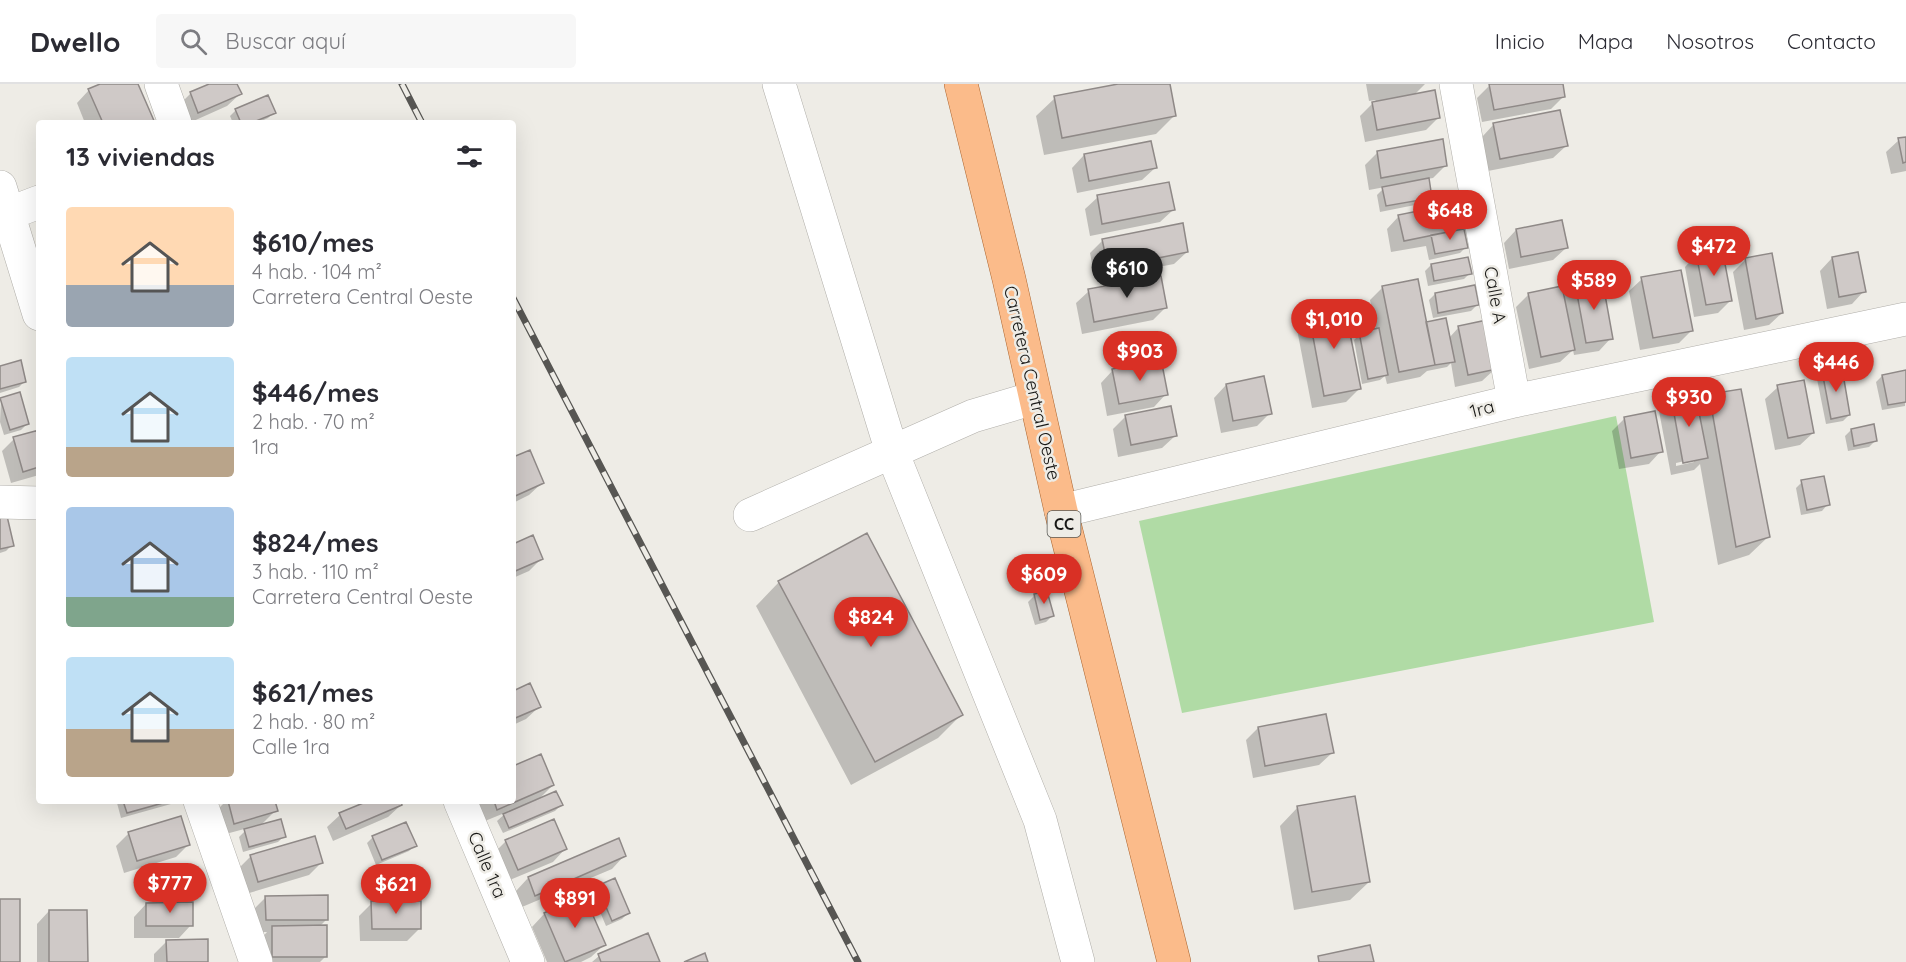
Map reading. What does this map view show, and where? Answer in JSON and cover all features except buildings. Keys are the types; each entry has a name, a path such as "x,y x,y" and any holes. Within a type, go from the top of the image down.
{"main road":[{"name":"Carretera Central Oeste","path":"961,84 1009,279 1061,511 1174,962"}],"street":[{"path":"161,84 174,120"},
{"path":"779,84 892,452 1040,820 1078,962"},
{"name":"Calle A","path":"1456,84 1514,401"},
{"path":"36,202 3,206 36,305"},
{"name":"1ra","path":"1061,511 1514,401 1906,319"},
{"path":"750,515 973,416 1034,398"},
{"path":"0,502 36,503"},
{"path":"201,804 256,962"},
{"name":"Calle 1ra","path":"461,804 528,962"}],"green space":[{"path":"1616,416 1654,622 1182,713 1139,521"}],"railway":[{"path":"402,84 420,120"},
{"path":"516,304 858,962"}]}
